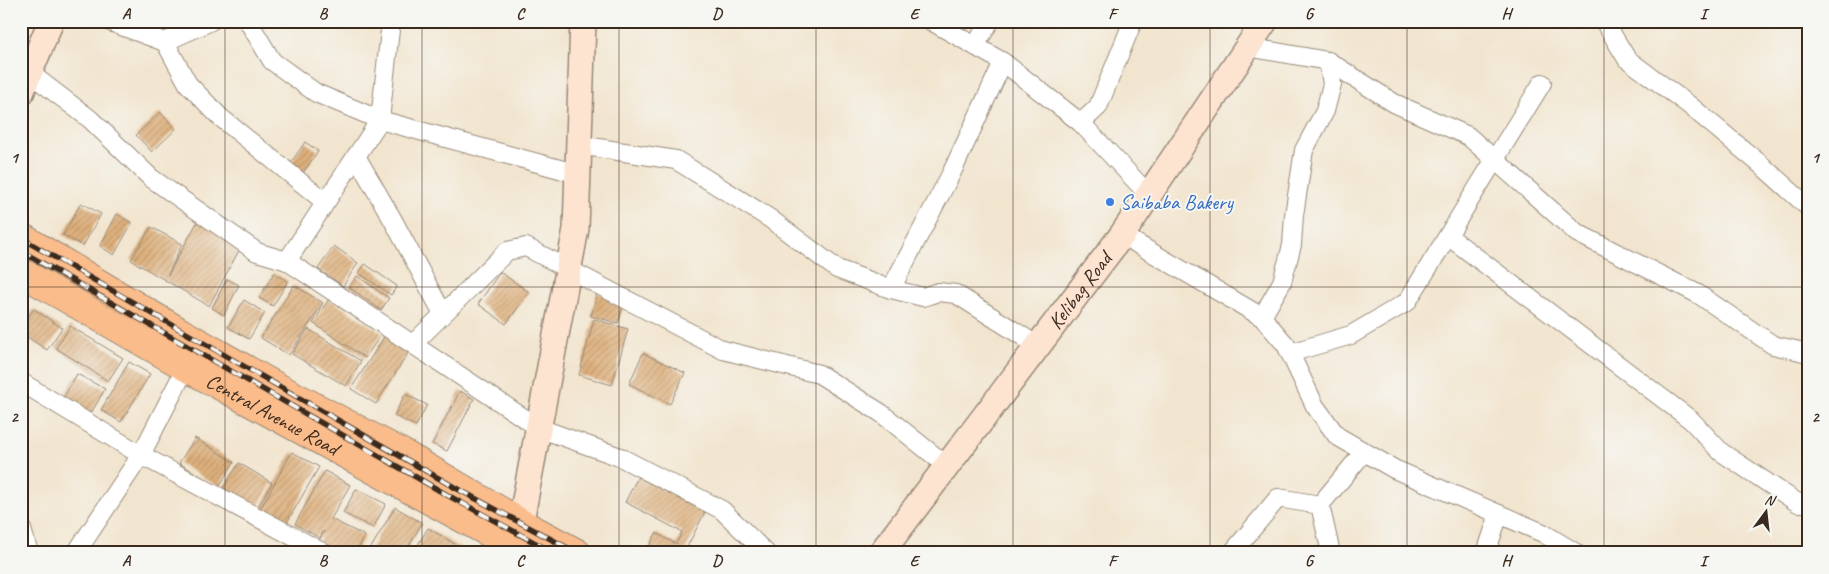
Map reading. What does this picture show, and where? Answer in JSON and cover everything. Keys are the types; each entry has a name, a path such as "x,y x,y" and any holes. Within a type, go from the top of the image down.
{"main road":[{"path":"21,237 180,332 281,389 402,453 520,544 577,553"},
{"name":"Central Avenue Road","path":"21,272 186,367 520,544"}],"street":[{"path":"51,21 26,84 90,119 152,178 257,252 287,260 539,428 620,457 722,510 766,553"},
{"path":"108,21 165,42 188,84 220,117 325,202"},
{"path":"165,42 211,21"},
{"path":"248,21 272,60 316,93 380,120 578,174"},
{"path":"287,260 380,120 391,21"},
{"path":"520,544 539,428 576,229 582,21"},
{"path":"931,21 1003,62 1081,123 1149,195"},
{"path":"975,46 990,21"},
{"path":"1081,123 1098,107 1134,21"},
{"name":"Kelibag Road","path":"882,553 1122,235 1265,21"},
{"path":"1604,21 1627,59 1689,105 1759,163 1808,207"},
{"path":"1247,47 1328,61 1394,103 1468,136 1577,233 1698,294 1773,345 1808,353"},
{"path":"1262,317 1282,282 1292,245 1304,150 1325,111 1332,84 1328,61"},
{"path":"892,288 952,172 1003,62"},
{"path":"1290,353 1352,335 1407,302 1542,83"},
{"path":"579,146 676,160 769,218 837,270 923,297 938,292 956,294 1038,346"},
{"path":"356,156 443,314"},
{"path":"1122,235 1262,317 1286,345 1315,406 1337,436 1394,469 1543,533 1576,553"},
{"path":"1448,236 1691,420 1721,452 1798,503 1808,503"},
{"path":"412,344 507,251 526,246 722,350 819,374 881,412 947,466"},
{"path":"76,553 141,455 186,367"},
{"path":"21,382 141,455 324,553"},
{"path":"1320,505 1364,452"},
{"path":"1232,553 1278,498 1320,505"},
{"path":"1320,505 1331,553"},
{"path":"1486,553 1499,514"},
{"path":"21,526 29,553"}],"building":[{"path":"160,112 176,129 152,152 136,135"},
{"path":"305,142 318,151 301,176 288,167"},
{"path":"81,203 101,214 83,246 63,235"},
{"path":"117,214 132,223 114,255 100,246"},
{"path":"199,219 243,243 209,306 131,260 151,227 182,244 168,275"},
{"path":"334,246 358,263 343,286 318,269"},
{"path":"365,264 397,286 391,295 359,273"},
{"path":"500,272 529,292 506,324 478,304"},
{"path":"274,273 288,281 273,306 259,298"},
{"path":"357,276 389,298 381,310 349,287"},
{"path":"227,279 239,285 224,315 212,308"},
{"path":"294,285 323,303 289,355 261,338"},
{"path":"597,293 625,301 618,323 591,316"},
{"path":"329,299 382,333 365,358 313,323"},
{"path":"244,300 265,313 249,339 228,327"},
{"path":"34,309 62,328 47,350 21,333 21,327"},
{"path":"594,319 628,329 612,385 579,375"},
{"path":"70,326 123,358 108,381 56,348"},
{"path":"308,329 361,361 346,386 292,354"},
{"path":"386,334 405,346 408,353 376,404 351,389"},
{"path":"643,353 685,373 670,404 629,384"},
{"path":"129,362 150,374 121,422 101,410"},
{"path":"77,374 105,389 91,413 62,400"},
{"path":"460,391 474,399 447,451 432,444"},
{"path":"405,394 427,405 416,426 394,416"},
{"path":"195,438 234,462 219,487 179,463"},
{"path":"292,452 319,467 286,524 260,509"},
{"path":"239,463 272,483 257,508 223,488"},
{"path":"325,471 350,485 331,519 365,536 356,553 327,553 316,547 324,531 320,538 295,524"},
{"path":"638,477 705,512 686,549 692,553 659,553 649,547 656,533 676,544 682,532 625,502"},
{"path":"356,489 386,504 373,528 343,513"},
{"path":"395,507 422,523 405,553 368,553"},
{"path":"428,528 470,553 413,553"}],"railway":[{"path":"21,238 454,487 577,553"},
{"path":"21,251 449,496 554,553"}],"place":[{"name":"Saibaba Bakery","path":"1110,202"}]}
